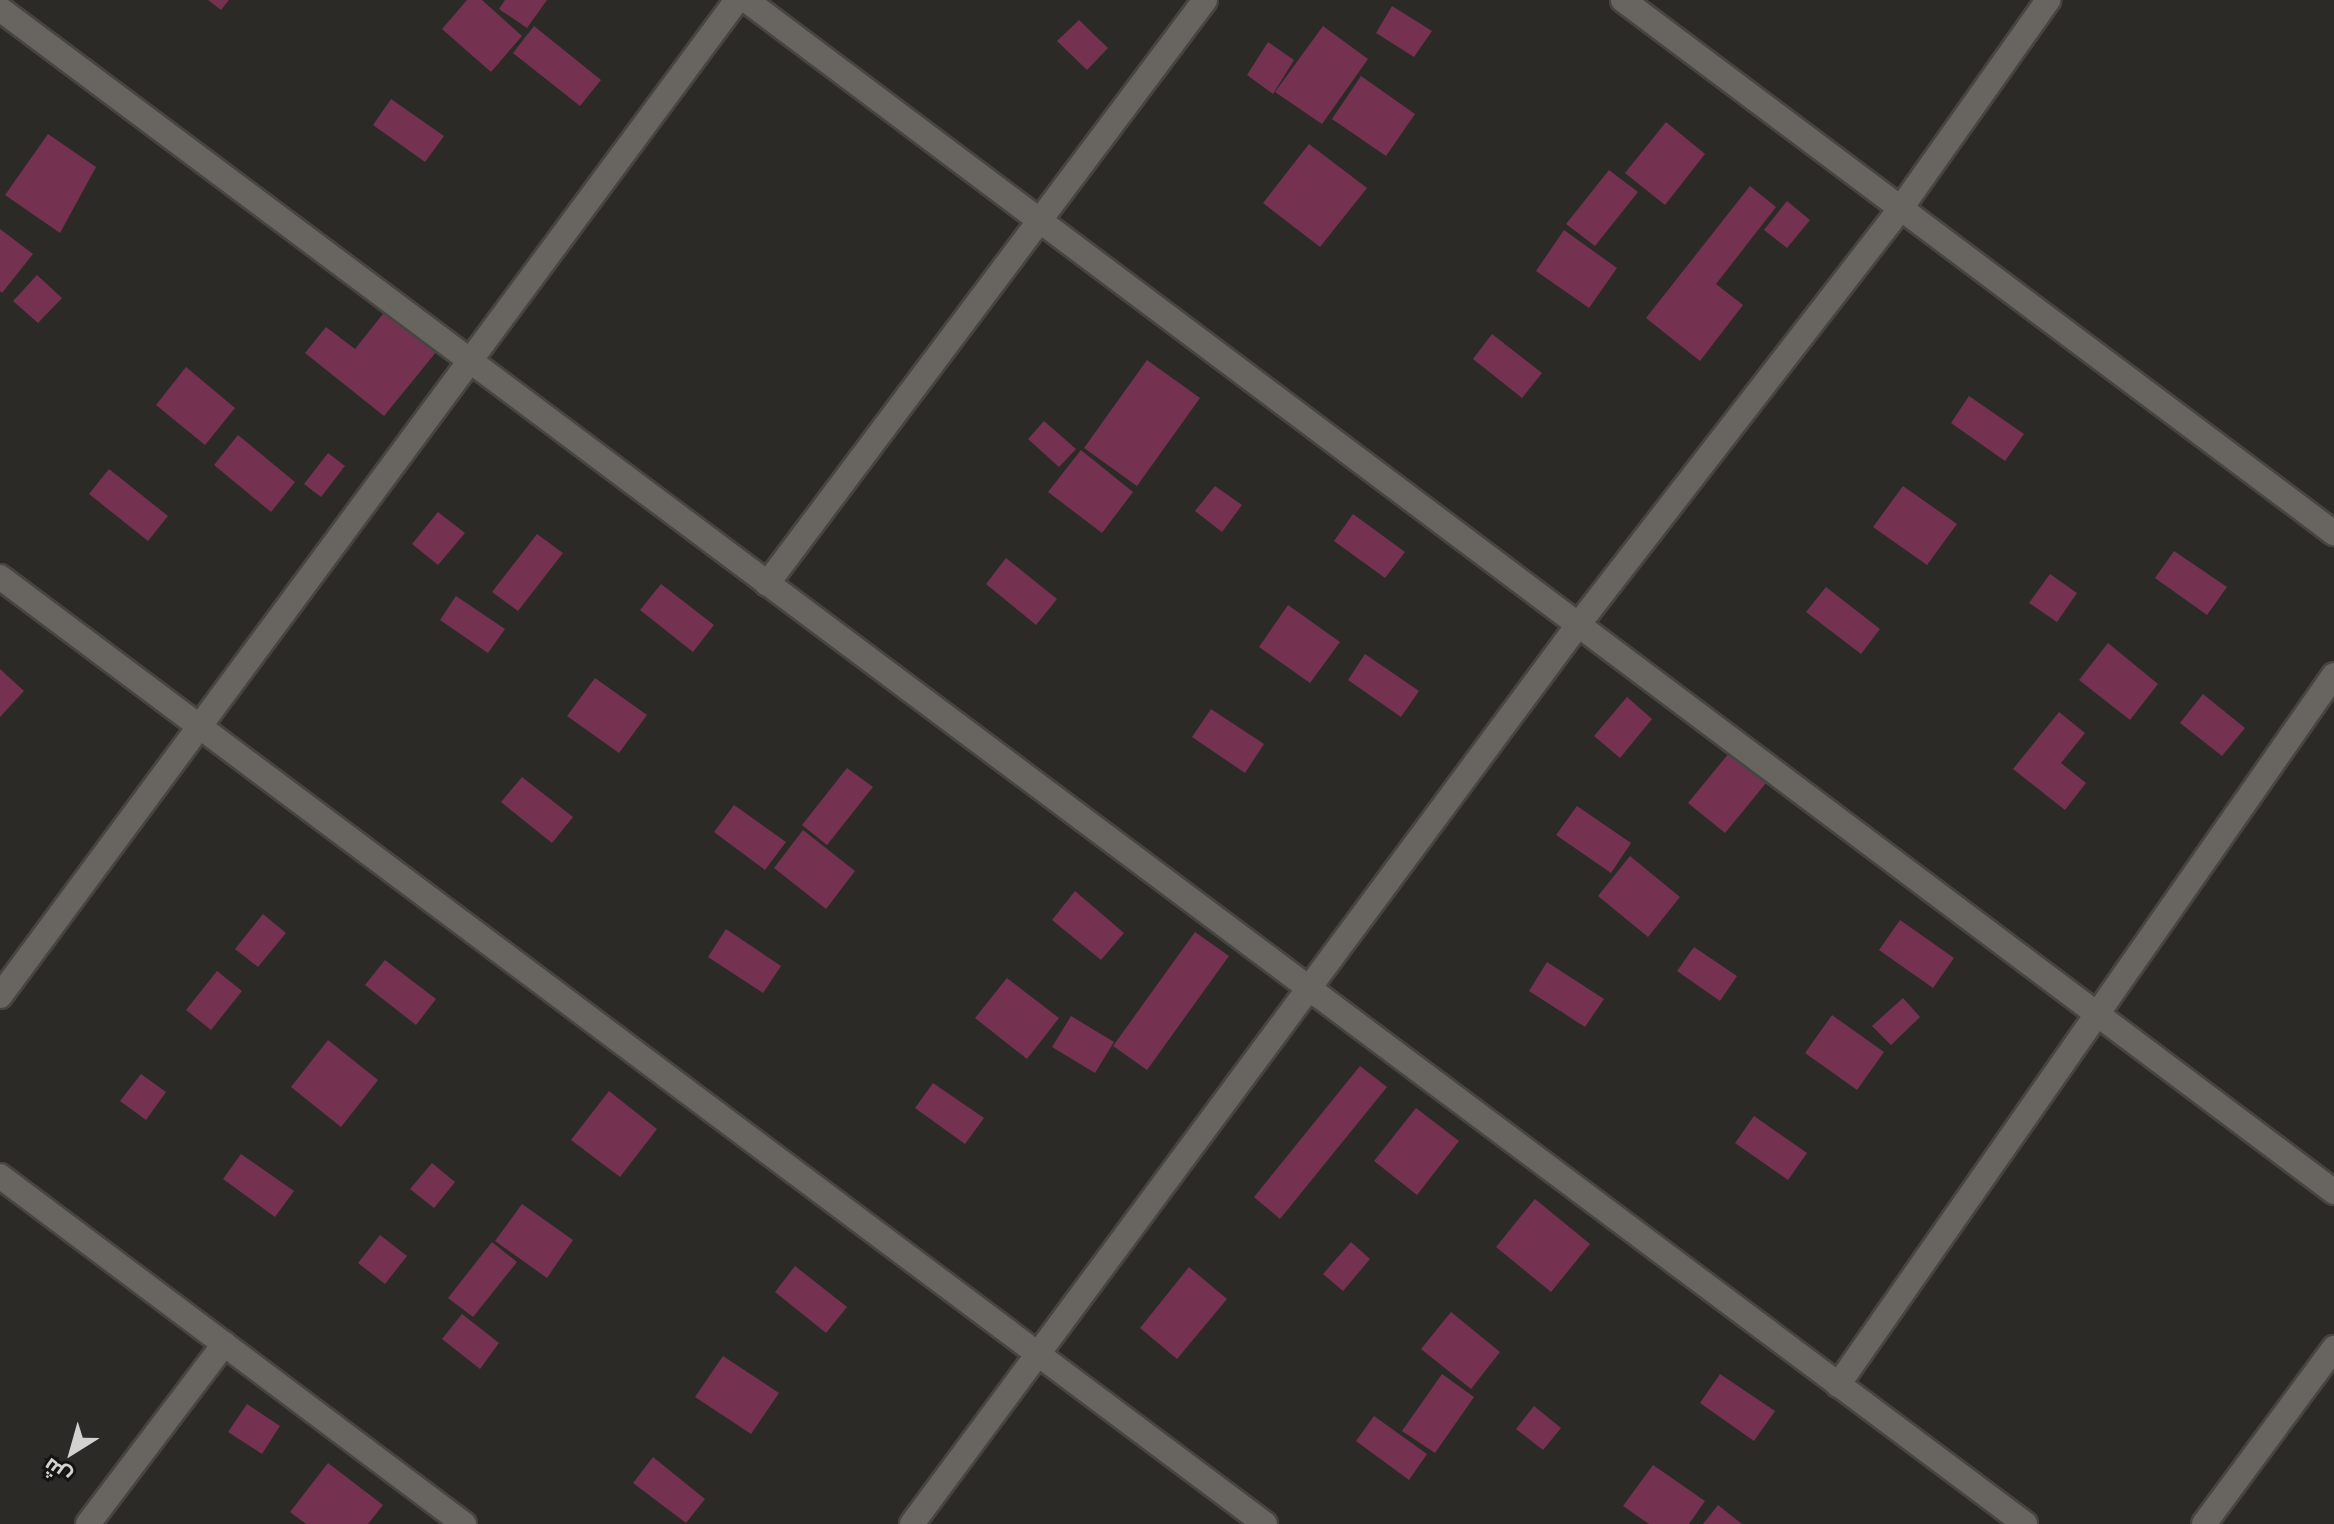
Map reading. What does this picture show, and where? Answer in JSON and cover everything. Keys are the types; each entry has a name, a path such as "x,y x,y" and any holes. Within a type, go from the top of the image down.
{"street":[{"path":"0,996 203,728 468,359 737,0"},
{"path":"746,0 2334,1192"},
{"path":"767,584 1036,218 1205,0"},
{"path":"1623,0 2334,533"},
{"path":"912,1524 1313,992 1578,625 1901,208 2048,0"},
{"path":"0,9 2025,1524"},
{"path":"0,577 1265,1524"},
{"path":"1838,1385 2100,1017 2334,675"},
{"path":"0,1176 464,1524"},
{"path":"88,1524 224,1344"},
{"path":"2204,1524 2334,1348"}],"building":[{"path":"208,0 229,0 221,10"},
{"path":"467,0 482,0 522,36 491,72 442,29"},
{"path":"505,0 547,0 527,28 499,9"},
{"path":"1392,6 1432,31 1414,57 1376,33"},
{"path":"1079,20 1108,48 1087,70 1057,41"},
{"path":"534,26 601,80 580,106 513,53"},
{"path":"1323,26 1368,59 1322,124 1275,92"},
{"path":"1268,42 1294,60 1273,94 1247,75"},
{"path":"1361,76 1415,114 1386,156 1332,119"},
{"path":"391,99 444,136 425,162 373,125"},
{"path":"1666,122 1705,154 1665,205 1625,173"},
{"path":"48,134 96,167 60,233 5,195"},
{"path":"1309,144 1367,188 1320,247 1263,203"},
{"path":"1609,170 1638,192 1595,246 1566,224"},
{"path":"1750,186 1776,207 1716,284 1743,305 1700,361 1646,318"},
{"path":"1787,201 1810,220 1787,248 1764,230"},
{"path":"0,229 33,254 2,293 0,291"},
{"path":"1564,230 1617,268 1589,308 1536,271"},
{"path":"37,275 62,298 38,323 13,301"},
{"path":"390,305 441,346 384,416 305,353 326,327 355,349"},
{"path":"1492,334 1542,373 1522,398 1473,359"},
{"path":"1147,360 1200,398 1137,486 1084,448"},
{"path":"186,367 235,408 205,445 156,405"},
{"path":"1969,396 2024,434 2005,461 1951,423"},
{"path":"1044,421 1076,449 1059,467 1028,439"},
{"path":"238,435 295,482 271,512 214,465"},
{"path":"1081,450 1133,492 1102,533 1048,492"},
{"path":"328,453 345,466 321,497 304,484"},
{"path":"109,469 168,516 148,541 89,494"},
{"path":"1215,486 1242,505 1222,532 1195,511"},
{"path":"1903,486 1957,524 1927,565 1873,527"},
{"path":"438,512 465,533 438,565 412,544"},
{"path":"1353,514 1405,552 1385,578 1334,541"},
{"path":"537,534 563,553 518,611 492,592"},
{"path":"2174,551 2227,587 2207,615 2155,578"},
{"path":"1006,558 1057,599 1036,625 986,584"},
{"path":"2050,574 2077,593 2057,622 2029,603"},
{"path":"661,584 714,625 693,652 640,610"},
{"path":"1826,587 1880,629 1861,654 1806,612"},
{"path":"456,596 505,629 488,653 440,620"},
{"path":"1288,605 1340,642 1310,683 1259,647"},
{"path":"2108,643 2158,684 2130,720 2079,680"},
{"path":"1365,654 1419,691 1401,717 1348,680"},
{"path":"0,669 24,691 0,717"},
{"path":"595,678 647,715 619,753 567,716"},
{"path":"2203,694 2245,728 2222,756 2180,723"},
{"path":"1627,697 1652,719 1620,758 1594,736"},
{"path":"1211,709 1264,744 1245,773 1192,737"},
{"path":"2059,712 2085,733 2061,763 2086,783 2065,810 2013,769"},
{"path":"1734,747 1771,777 1725,833 1688,803"},
{"path":"847,768 873,787 827,845 802,825"},
{"path":"522,777 573,817 552,843 501,802"},
{"path":"734,805 786,842 765,870 714,832"},
{"path":"1577,806 1631,843 1611,873 1556,835"},
{"path":"803,830 855,871 826,909 774,868"},
{"path":"1630,856 1680,897 1648,937 1598,896"},
{"path":"1075,891 1124,933 1101,960 1052,920"},
{"path":"263,914 286,933 258,967 235,949"},
{"path":"1900,920 1954,958 1933,988 1879,950"},
{"path":"726,929 781,966 763,993 708,957"},
{"path":"1195,932 1229,956 1147,1070 1113,1046"},
{"path":"1694,947 1737,976 1720,1001 1677,971"},
{"path":"385,960 436,999 416,1025 365,985"},
{"path":"1547,962 1604,999 1585,1027 1529,991"},
{"path":"217,971 242,991 211,1030 186,1010"},
{"path":"1007,978 1059,1018 1027,1059 975,1018"},
{"path":"1903,998 1920,1017 1891,1045 1872,1026"},
{"path":"1832,1015 1884,1052 1857,1090 1805,1053"},
{"path":"1071,1016 1114,1042 1095,1073 1052,1047"},
{"path":"328,1040 378,1080 341,1127 291,1087"},
{"path":"1360,1066 1387,1087 1280,1219 1254,1197"},
{"path":"141,1074 166,1092 146,1120 120,1101"},
{"path":"933,1083 984,1118 965,1144 915,1108"},
{"path":"609,1091 657,1129 620,1177 571,1140"},
{"path":"1416,1108 1459,1141 1417,1195 1374,1161"},
{"path":"1754,1116 1807,1153 1788,1180 1735,1143"},
{"path":"241,1154 294,1191 275,1217 223,1179"},
{"path":"432,1163 455,1182 434,1208 410,1189"},
{"path":"1535,1199 1590,1244 1551,1292 1496,1247"},
{"path":"522,1204 573,1240 547,1278 495,1241"},
{"path":"380,1235 407,1256 385,1284 358,1263"},
{"path":"492,1242 517,1262 473,1317 448,1298"},
{"path":"1351,1242 1370,1259 1343,1291 1323,1274"},
{"path":"795,1266 847,1307 826,1333 775,1292"},
{"path":"1189,1267 1227,1299 1177,1359 1140,1328"},
{"path":"1451,1312 1500,1352 1471,1389 1421,1349"},
{"path":"462,1314 499,1343 480,1369 442,1339"},
{"path":"723,1356 779,1393 751,1434 695,1397"},
{"path":"1442,1374 1474,1397 1435,1453 1402,1431"},
{"path":"1720,1374 1775,1411 1754,1441 1700,1403"},
{"path":"247,1404 280,1426 262,1454 228,1432"},
{"path":"1534,1406 1561,1428 1543,1450 1516,1429"},
{"path":"1374,1416 1427,1454 1409,1480 1356,1441"},
{"path":"653,1457 705,1499 686,1523 633,1483"},
{"path":"328,1463 383,1505 368,1524 306,1524 290,1512"},
{"path":"1653,1465 1705,1501 1689,1524 1649,1524 1623,1506"},
{"path":"1718,1505 1742,1524 1703,1524"}]}
